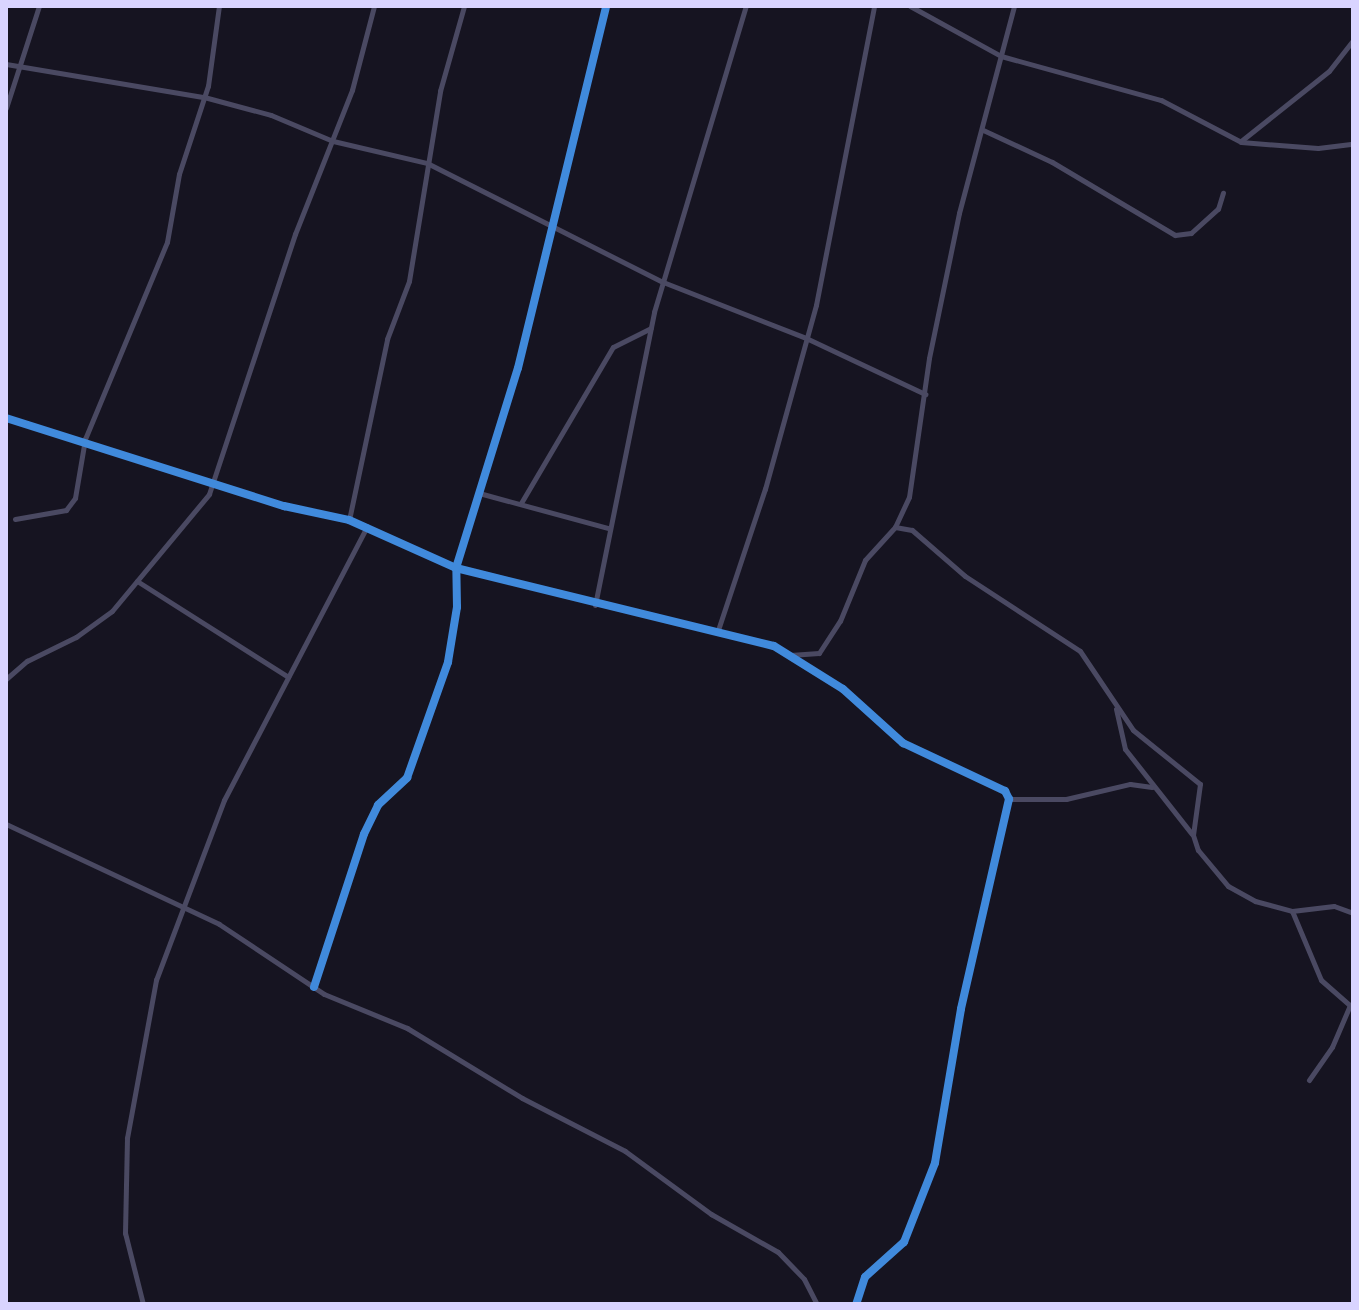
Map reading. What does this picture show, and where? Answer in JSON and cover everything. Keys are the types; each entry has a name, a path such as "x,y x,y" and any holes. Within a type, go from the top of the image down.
{"street":[{"path":"6,108 39,6"},
{"path":"15,519 69,508 82,470 85,439 159,270 179,174 204,97 219,6"},
{"path":"6,679 27,661 89,629 195,516 214,483 295,234 333,141 374,6"},
{"path":"349,520 387,339 409,281 440,91 464,6"},
{"path":"314,987 367,825 378,805 407,778 454,634 456,568 518,368 606,6"},
{"path":"595,606 608,528 651,328 746,6"},
{"path":"718,630 765,489 806,338 874,6"},
{"path":"910,6 1001,56 1161,100 1241,142 1318,148 1353,144"},
{"path":"789,655 819,653 840,621 865,560 895,527 915,469 925,394 959,213 1014,6"},
{"path":"1241,142 1329,71 1353,40"},
{"path":"6,64 204,97 284,120 333,141 427,163 553,222 663,282 806,338 925,394"},
{"path":"983,130 1052,162 1175,235 1191,233 1215,212 1223,193"},
{"path":"521,503 613,347 651,328"},
{"path":"6,418 85,439 214,483 349,520 456,568 595,606 761,641 843,689 903,743 963,774 996,784 1009,799 1066,799 1130,784 1152,787"},
{"path":"479,493 608,528"},
{"path":"143,1304 125,1233 127,1125 156,980 224,800 367,526"},
{"path":"895,527 912,530 965,576 1067,639 1092,666 1116,708 1133,730 1200,784 1193,835"},
{"path":"137,581 288,677"},
{"path":"1116,708 1125,749 1193,835 1228,886 1255,901 1292,911 1334,906 1353,913"},
{"path":"856,1304 865,1277 904,1242 932,1175 961,1009 1009,799"},
{"path":"6,824 183,907 314,987 407,1028 522,1098 625,1151 711,1214 778,1252 817,1304"},
{"path":"1292,911 1321,980 1352,1007 1332,1047 1309,1080"}],"cycle path":[{"path":"314,987 364,834 378,805 407,778 448,662 457,607 456,568 518,368 606,6"},
{"path":"6,418 284,506 349,520 456,568 774,646 843,689 903,743 1005,791 1009,799 961,1009 935,1163 904,1242 865,1277 856,1304"}]}
